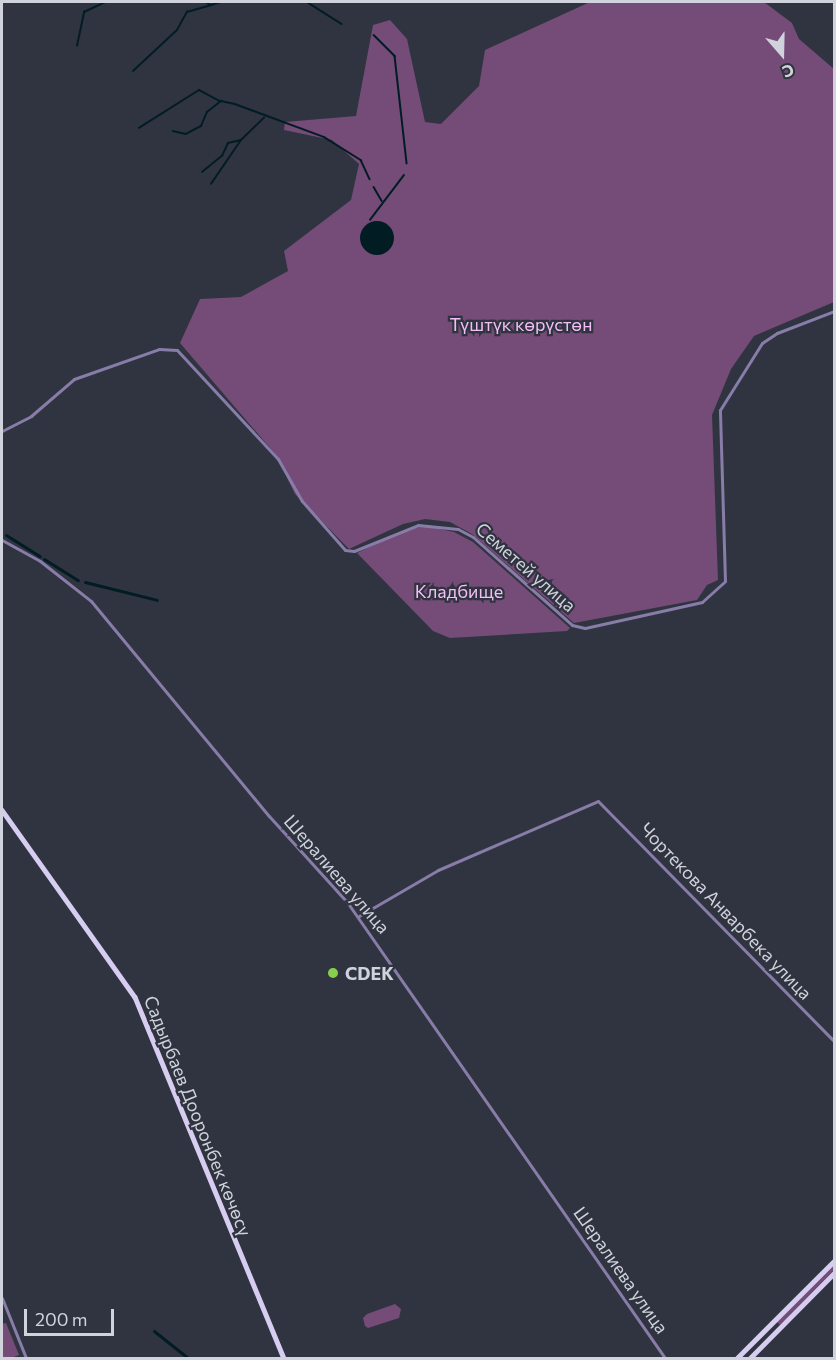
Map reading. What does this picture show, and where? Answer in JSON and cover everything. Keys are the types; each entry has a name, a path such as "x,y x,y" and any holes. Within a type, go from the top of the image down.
{"main road":[{"name":"Садырбаев Дооронбек көчөсү","path":"2,810 114,962 138,1002 284,1359"},
{"path":"737,1359 834,1261"},
{"path":"750,1359 834,1273"},
{"path":"769,1326 773,1335"}],"street":[{"name":"Семетей улица","path":"2,431 31,416 74,380 159,349 179,351 279,459 302,501 345,550 354,551 418,525 458,529 473,537 572,625 585,628 702,602 725,581 720,410 762,343 777,333 834,311"},
{"name":"Шералиева улица","path":"2,540 40,561 91,601 269,816 358,917 665,1359"},
{"name":"Чортекова Анварбека улица","path":"358,917 438,870 598,801 834,1041"},
{"path":"2,1298 26,1359"}],"green space":[{"name":"Түштүк көрүстөн","path":"590,2 764,2 792,23 799,39 834,69 834,302 754,336 731,369 712,415 718,580 707,585 697,600 574,623 472,534 450,522 425,519 403,524 349,549 295,494 276,455 180,343 200,299 241,297 288,271 284,251 351,200 359,164 332,140 284,130 285,122 356,116 373,25 390,20 407,39 425,122 441,124 479,86 485,50"},
{"name":"Кладбище","path":"426,526 454,532 473,542 570,628 567,631 450,638 433,631 357,553 407,529"},
{"path":"834,1264 834,1270 780,1325 777,1322"},
{"path":"395,1304 401,1309 399,1318 368,1328 365,1326 363,1318 367,1314"},
{"path":"6,1323 19,1355 11,1358 2,1358 2,1324"}],"shaded area":[{"path":"377,221 389,226 394,238 389,250 377,255 365,250 360,238 365,226"}],"waterway":[{"path":"77,46 84,12 105,2"},
{"path":"206,2 211,5 221,2"},
{"path":"307,2 342,24"},
{"path":"133,71 177,30 187,12 211,5"},
{"path":"374,35 395,56 407,163"},
{"path":"139,128 199,90 220,101"},
{"path":"173,131 186,134 201,126 207,112 221,101 235,104 324,137 361,160 370,179"},
{"path":"211,184 241,140 264,118"},
{"path":"202,172 222,156 228,143 241,140"},
{"path":"370,220 404,175"},
{"path":"374,187 382,201"},
{"path":"6,535 40,556"},
{"path":"44,559 78,580"},
{"path":"85,582 157,600"},
{"path":"154,1331 188,1358"}],"place":[{"name":"CDEK","path":"333,973"}]}
